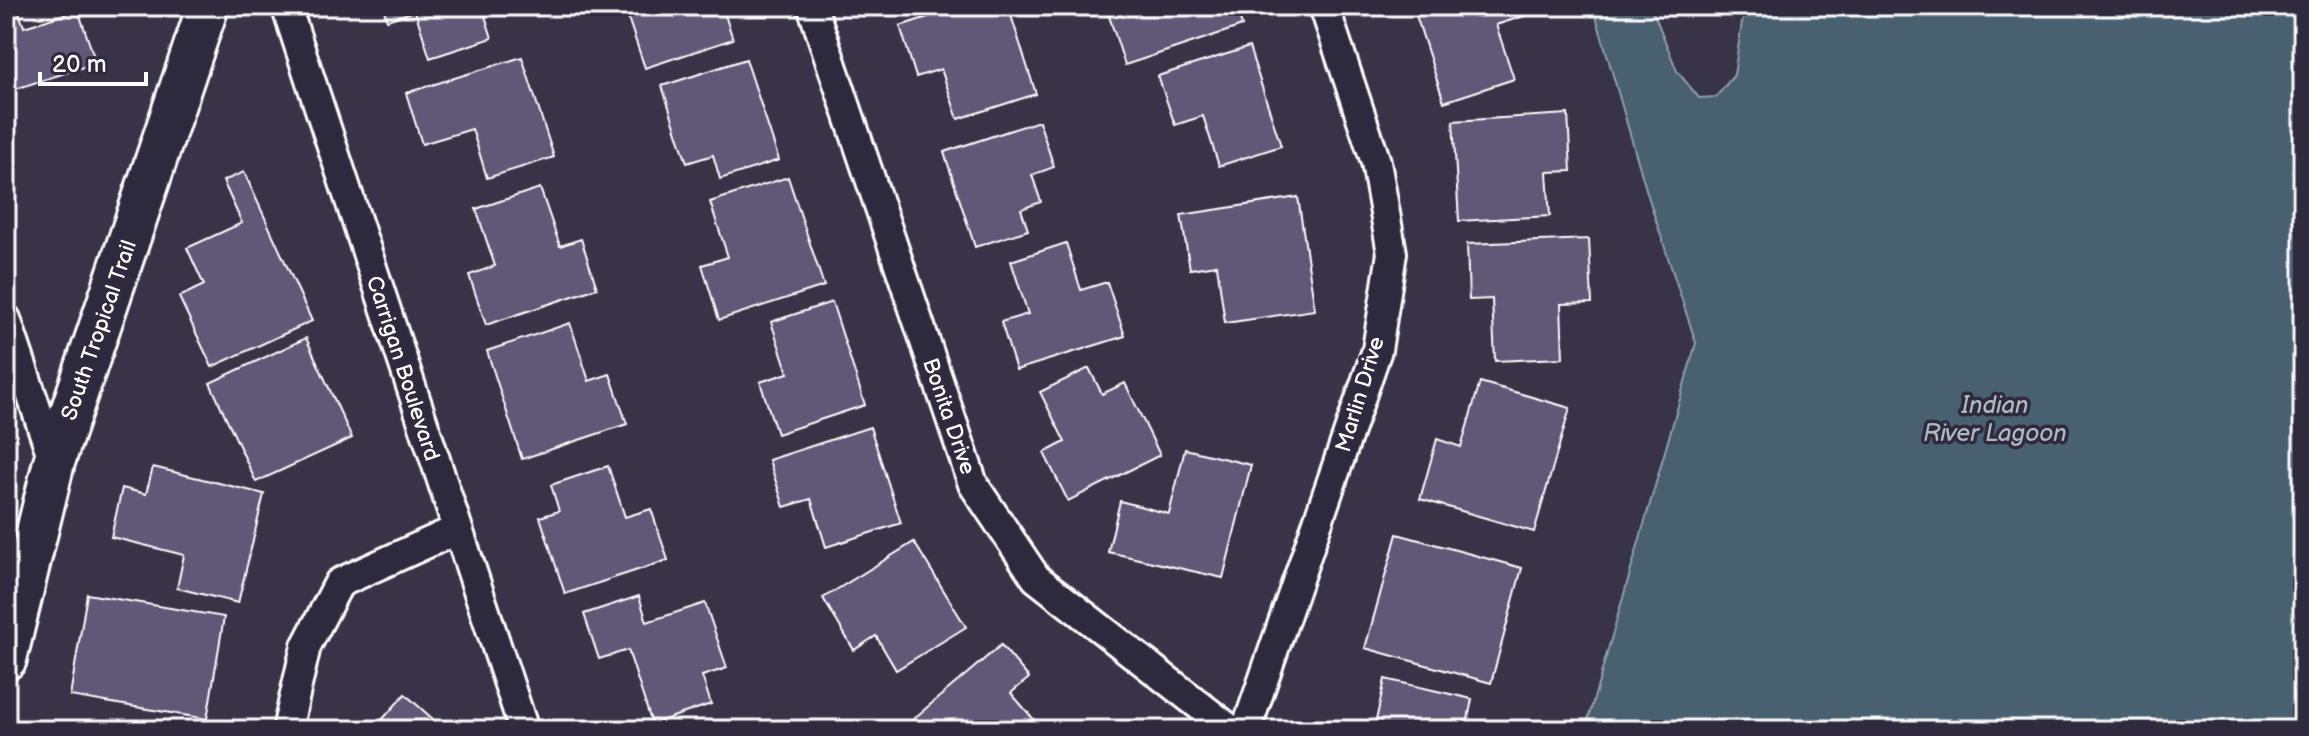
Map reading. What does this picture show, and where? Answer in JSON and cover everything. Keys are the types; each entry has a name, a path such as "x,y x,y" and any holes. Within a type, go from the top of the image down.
{"street":[{"name":"South Tropical Trail","path":"6,659 54,462 208,6"},
{"name":"Carrigan Boulevard","path":"286,6 524,730"},
{"name":"Bonita Drive","path":"812,6 973,484 1036,578 1231,730"},
{"name":"Marlin Drive","path":"1246,730 1377,350 1392,253 1376,162 1324,6"},
{"path":"6,319 54,462"},
{"path":"287,730 306,646 339,583 456,530"}],"water":[{"name":"Indian River Lagoon","path":"1593,6 1651,6 1677,71 1699,98 1716,97 1734,75 1742,22 1750,6 2303,6 2303,730 1585,730 1696,343 1648,196"}],"building":[{"path":"6,6 17,6 24,27 78,10 96,63 6,92"},
{"path":"383,6 482,6 492,38 430,58 415,11 387,20"},
{"path":"624,6 722,6 733,39 645,68"},
{"path":"962,6 1008,6 1036,94 958,119 941,69 916,77 900,26"},
{"path":"1129,6 1236,6 1242,26 1125,65 1108,13"},
{"path":"1413,6 1521,6 1524,16 1496,25 1514,79 1444,102"},
{"path":"1249,47 1281,146 1219,166 1203,116 1175,125 1158,76"},
{"path":"522,57 554,157 487,178 472,129 422,144 406,93"},
{"path":"746,59 779,160 720,179 713,155 687,163 662,86"},
{"path":"1568,114 1571,171 1547,172 1550,216 1459,221 1453,121"},
{"path":"1039,121 1054,167 1032,175 1041,202 1021,209 1028,230 975,247 944,152"},
{"path":"244,172 312,321 212,367 179,297 204,285 187,248 242,223 223,181"},
{"path":"788,177 824,286 719,320 702,265 728,257 710,202"},
{"path":"540,188 560,246 581,239 597,288 486,325 469,275 495,266 476,209"},
{"path":"1298,197 1315,310 1225,323 1217,265 1190,269 1181,215"},
{"path":"1589,239 1592,303 1561,304 1563,358 1495,361 1492,299 1469,300 1467,244"},
{"path":"1066,243 1081,290 1107,282 1125,336 1016,370 1001,322 1028,314 1011,261"},
{"path":"832,302 865,405 777,434 760,382 788,373 771,322"},
{"path":"570,323 589,381 610,374 627,424 522,459 487,351"},
{"path":"306,338 352,438 256,482 210,383"},
{"path":"1089,368 1102,394 1125,383 1160,455 1068,501 1044,453 1065,442 1040,392"},
{"path":"1480,382 1570,408 1534,532 1420,499 1437,439 1461,447"},
{"path":"870,427 901,523 826,547 811,499 784,507 769,460"},
{"path":"1185,449 1251,465 1223,578 1108,552 1120,501 1169,514"},
{"path":"608,466 625,517 651,509 668,560 565,594 540,517 559,511 551,485"},
{"path":"153,467 264,494 238,603 177,588 184,555 111,537 122,488 146,494"},
{"path":"1397,534 1522,568 1491,683 1365,648"},
{"path":"914,542 966,627 896,670 876,636 854,650 823,598"},
{"path":"87,594 224,617 207,719 70,696"},
{"path":"639,596 647,622 705,603 727,668 702,676 711,704 652,724 628,650 599,659 584,614"},
{"path":"1001,645 1029,678 1011,693 1043,730 921,730 912,720"},
{"path":"1385,679 1472,699 1466,730 1374,730"},
{"path":"405,694 445,730 373,730"}]}
